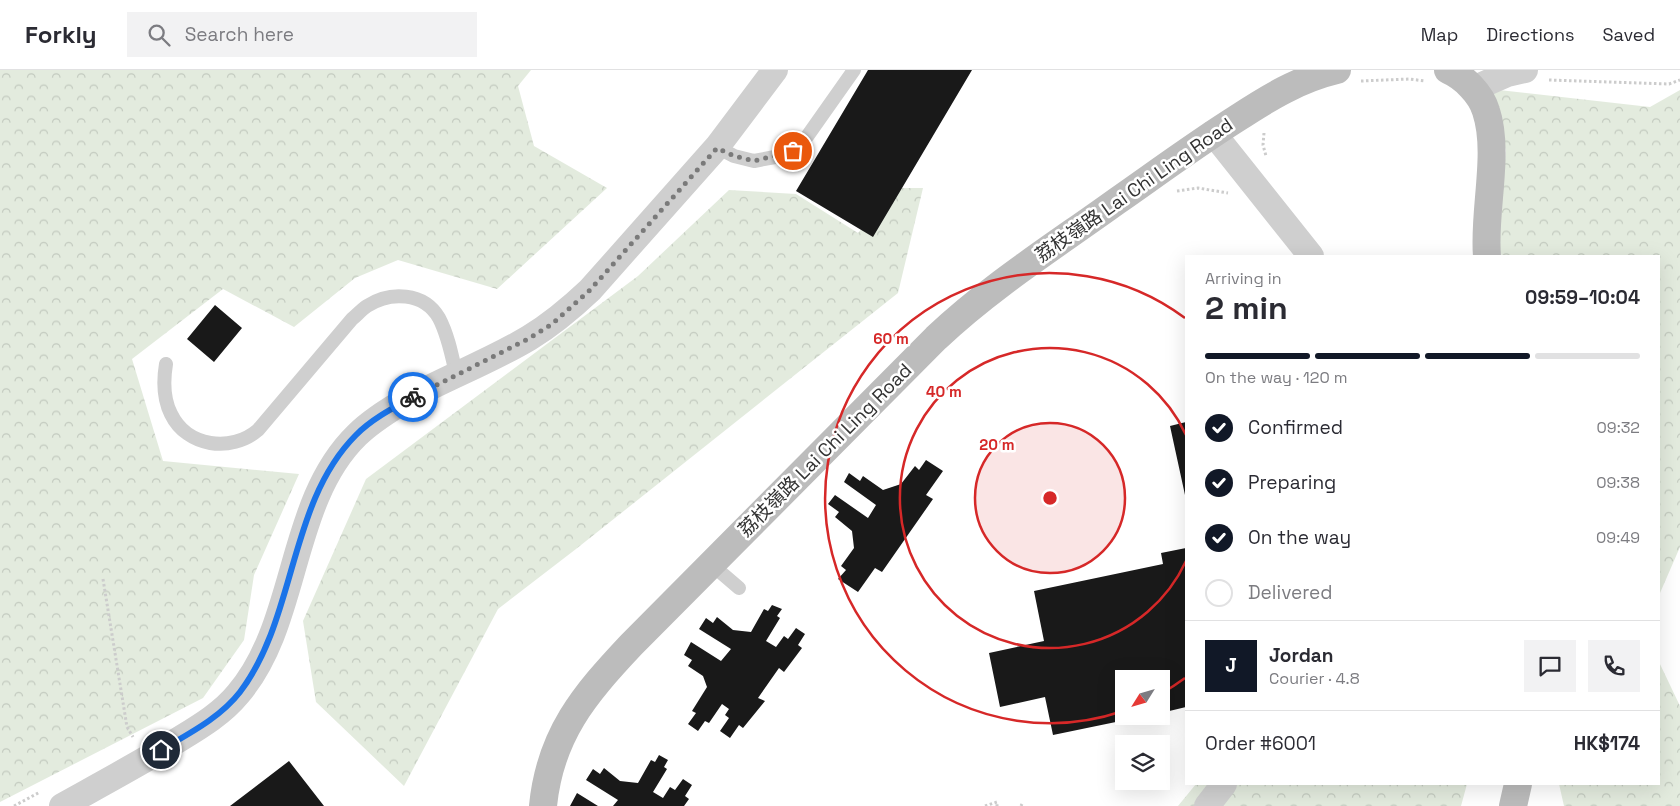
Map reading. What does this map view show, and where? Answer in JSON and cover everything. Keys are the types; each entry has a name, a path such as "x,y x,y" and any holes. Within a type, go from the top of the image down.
{"street":[{"path":"62,806 188,734 210,720 239,694 253,672 270,638 309,516 320,489 334,463 357,434 372,421 422,391 528,339 552,324 573,307 717,148 775,70"},
{"path":"1473,89 1507,74 1535,75"},
{"name":"荔枝嶺路 Lai Chi Ling Road","path":"542,806 548,772 562,733 584,699 631,645 956,319 1005,281 1213,133 1286,88 1304,80 1345,76"},
{"path":"1439,76 1462,79 1473,89 1486,110 1491,139 1487,255"},
{"path":"1213,133 1310,255"},
{"path":"1207,806 1223,785"},
{"path":"1513,806 1518,785"}],"lane":[{"path":"717,148 734,156 754,161 775,157 799,148 854,70"},
{"path":"166,364 164,393 176,423 193,437 215,444 237,442 258,430 352,319 366,306 382,299 398,296 414,298 433,310 444,330 456,374"},
{"path":"711,564 739,588"}],"path":[{"path":"1535,75 1551,80 1669,84 1680,80"},
{"path":"1345,76 1401,79 1439,76"},
{"path":"1264,130 1263,145 1267,160"},
{"path":"1174,192 1198,188 1218,190 1232,195"},
{"path":"103,579 128,727 135,742"},
{"path":"985,806 997,802 997,806"}],"green space":[{"path":"0,70 531,70 518,86 534,146 607,188 497,289 398,260 355,278 294,327 223,289 132,359 163,461 299,474 254,575 244,640 203,698 0,802"},
{"path":"1490,89 1650,107 1680,90 1680,547 1660,593 1660,255 1502,255 1496,244 1506,151"},
{"path":"898,188 923,188 898,293 498,609 404,786 316,702 303,621 366,479 638,276 729,190 796,194 858,233"},
{"path":"1660,664 1680,706 1680,806 1564,806 1559,785 1660,785"},
{"path":"1195,785 1467,785 1461,806 1178,806"}],"building":[{"path":"868,70 972,70 873,237 796,191"},
{"path":"215,305 242,328 214,362 187,339"},
{"path":"1185,422 1185,495 1170,426"},
{"path":"926,460 943,471 926,495 933,499 882,572 875,568 858,592 838,579 846,570 841,566 854,548 852,531 835,517 839,512 828,504 835,495 868,518 876,505 844,482 849,473 860,481 863,476 883,490 901,484 915,466 919,470"},
{"path":"1185,548 1185,707 1170,711 1170,670 1115,670 1115,722 1053,735 1045,697 1000,707 989,653 1044,641 1034,591 1163,564 1161,553"},
{"path":"772,605 782,609 777,616 780,618 766,641 776,647 784,636 788,639 796,628 805,634 798,645 802,648 784,672 779,668 758,698 765,701 743,728 739,725 730,738 720,731 729,718 725,715 729,709 722,704 709,723 705,721 698,731 688,724 696,713 692,711 707,687 703,676 688,666 692,660 684,655 691,642 721,661 731,649 699,629 706,618 713,623 717,617 733,630 751,632 764,609 768,611"},
{"path":"659,755 668,760 664,767 667,769 653,792 663,798 670,787 675,790 683,779 692,785 685,796 689,799 684,806 613,806 618,800 586,780 593,769 600,774 604,768 620,781 638,783 651,760 655,762"},
{"path":"289,761 324,806 230,806"},
{"path":"577,793 598,806 570,806"}],"way so far":[{"path":"413,397 528,339 552,324 573,307 717,148 734,156 754,161 793,151"}],"route":[{"path":"161,750 210,720 239,694 255,669 270,638 309,516 320,489 334,463 357,434 372,421 413,397"}]}
